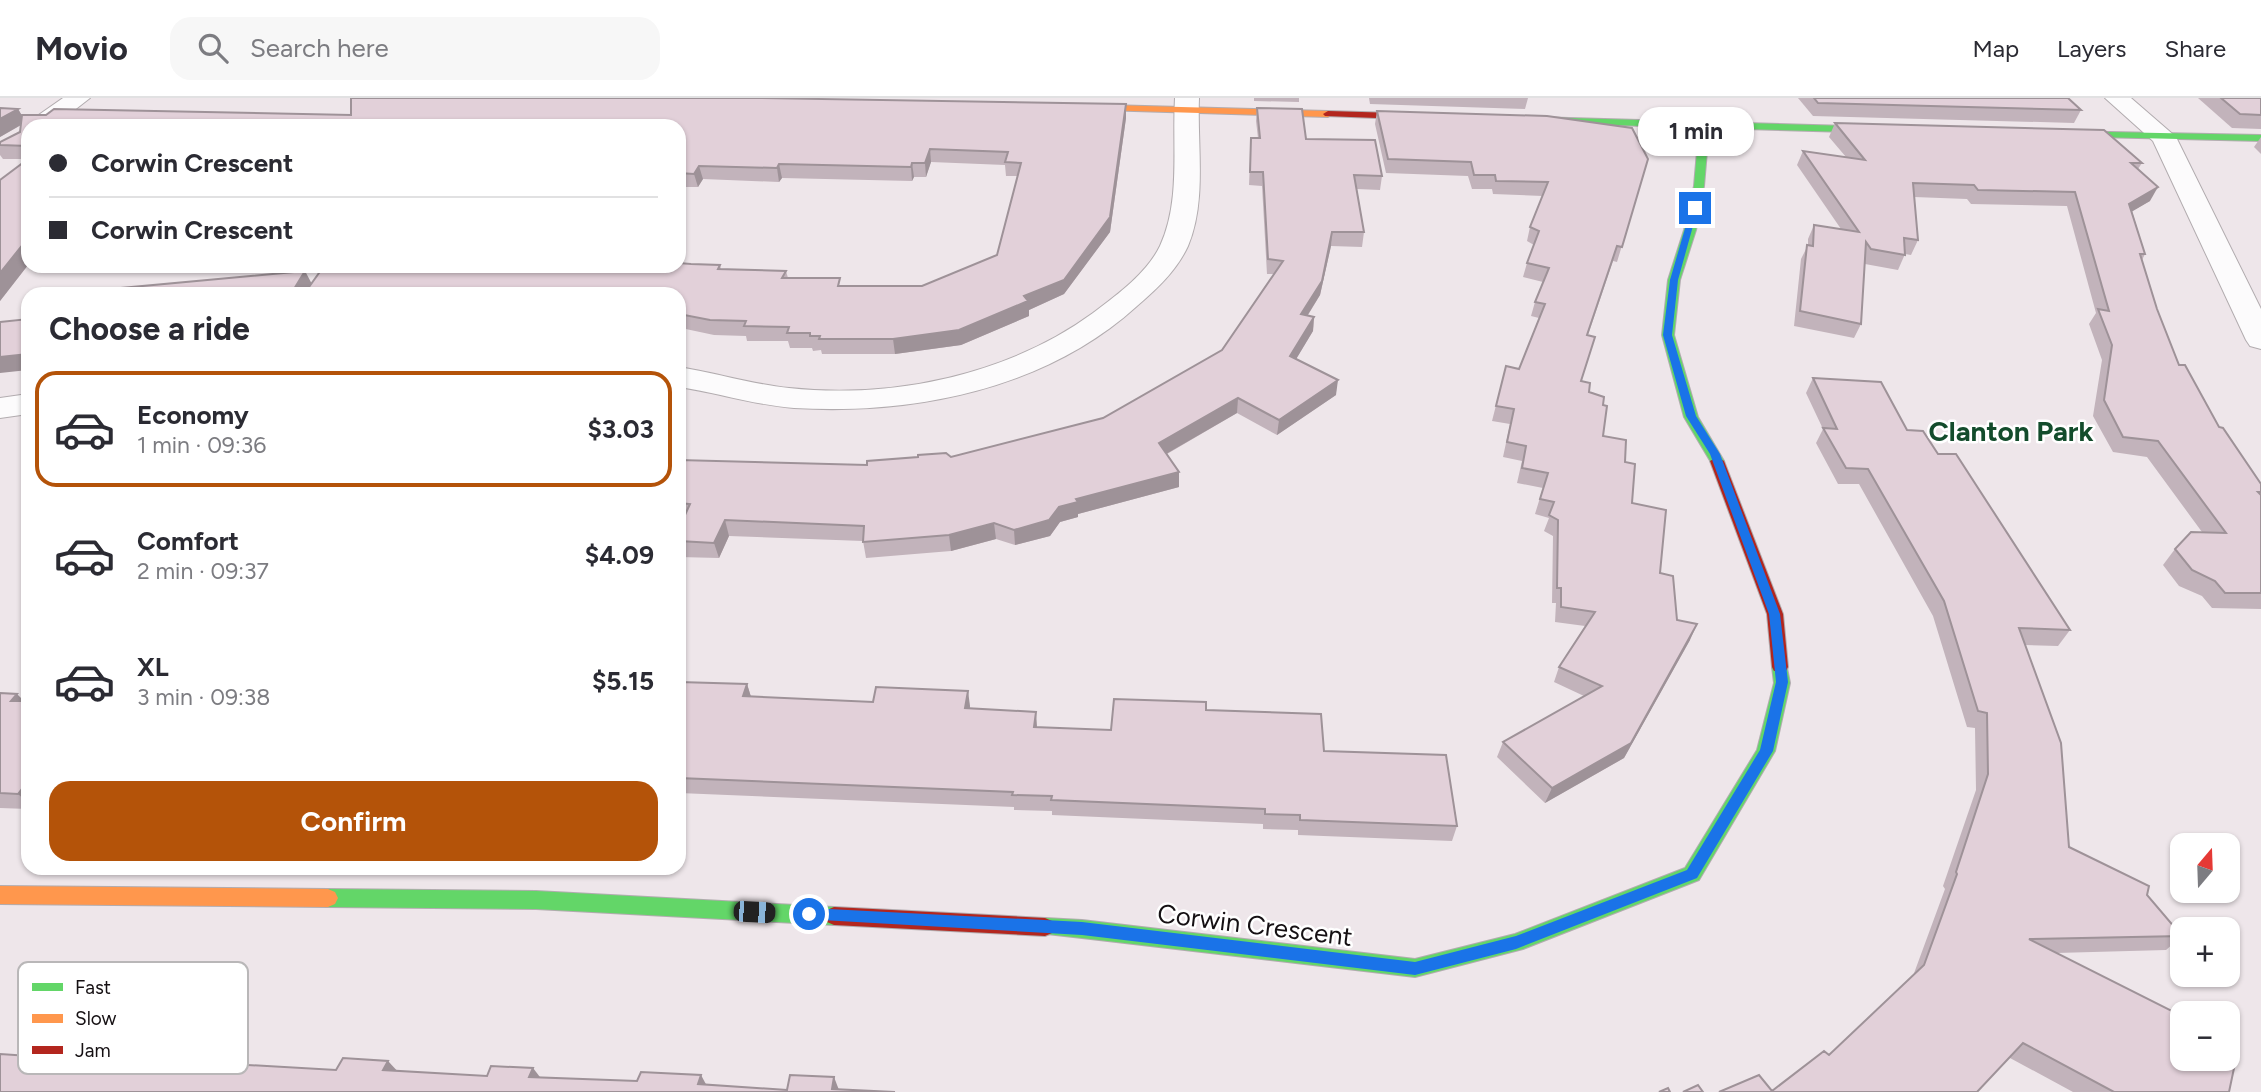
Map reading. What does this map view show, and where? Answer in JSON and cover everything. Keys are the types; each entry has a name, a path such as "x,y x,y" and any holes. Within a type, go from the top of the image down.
{"street":[{"path":"47,119 78,98"},
{"path":"2117,98 2164,137 2261,340"},
{"path":"1061,107 1186,104 1445,117"},
{"path":"686,379 747,393 805,398 874,398 935,393 1008,371 1062,347 1103,322 1161,270 1178,237 1184,205 1186,104"},
{"path":"1513,119 1899,130"},
{"name":"Corwin Crescent","path":"0,895 242,895 577,902 1082,929 1415,968 1516,943 1692,874 1766,751 1782,682 1774,614 1715,454 1691,416 1668,335 1674,280 1690,230 1699,186 1704,125"},
{"path":"2038,134 2261,138"},
{"path":"0,408 21,405"}],"building":[{"path":"351,98 757,98 1126,104 1110,217 1064,280 1024,296 1028,301 959,330 893,339 819,339 820,336 810,336 810,333 787,333 789,327 744,326 746,321 710,320 686,315 686,287 309,287 319,273 686,273 686,263 720,265 718,269 786,271 782,278 840,278 838,286 922,286 997,255 1021,163 1005,162 1008,152 930,149 925,163 912,163 911,167 779,164 777,168 699,166 694,174 686,173 686,119 22,119 22,115 46,115 54,109 351,115"},
{"path":"1814,98 2068,98 2081,110 1818,103"},
{"path":"2221,98 2261,98 2261,115 2240,114"},
{"path":"0,108 18,109 0,119"},
{"path":"1257,108 1302,109 1306,139 1375,140 1382,176 1354,175 1364,232 1332,232 1322,281 1301,314 1314,317 1290,356 1338,380 1279,420 1238,398 1159,443 1179,472 1076,499 1078,502 1059,507 1049,520 1014,530 994,523 949,535 863,542 864,526 725,520 714,543 686,541 686,513 690,504 686,504 686,460 867,465 867,461 918,455 946,453 951,457 1103,418 1222,350 1283,261 1268,259 1263,172 1250,172 1251,138 1260,138"},
{"path":"1377,111 1547,116 1632,128 1648,159 1622,247 1617,246 1587,335 1595,337 1581,381 1590,383 1589,392 1604,397 1603,405 1607,406 1603,436 1626,440 1625,462 1635,464 1632,503 1666,510 1660,573 1673,576 1677,620 1697,624 1631,743 1552,788 1503,742 1602,686 1559,667 1595,612 1561,607 1561,588 1557,588 1558,520 1549,515 1554,502 1540,499 1548,473 1522,468 1526,446 1507,442 1514,409 1496,406 1506,366 1519,369 1545,304 1535,302 1549,268 1527,263 1539,231 1530,227 1548,182 1496,181 1495,175 1474,175 1471,162 1388,159"},
{"path":"1835,123 2104,130 2142,163 2131,163 2158,187 2129,204 2145,254 2140,254 2157,309 2179,365 2185,365 2219,427 2223,428 2261,484 2261,492 2258,492 2261,495 2261,593 2225,593 2215,581 2192,570 2175,549 2191,532 2226,533 2158,441 2123,437 2104,400 2112,345 2098,309 2109,311 2075,192 1978,190 1974,185 1913,183 1918,240 1904,238 1905,255 1871,249 1866,242 1861,324 1800,311 1807,245 1813,246 1814,225 1859,232 1803,151 1865,160"},
{"path":"21,124 21,146 0,145 0,142 20,132"},
{"path":"21,164 21,247 0,273 0,180"},
{"path":"283,273 304,273 295,287 132,287"},
{"path":"21,320 21,355 0,357 0,322"},
{"path":"1813,378 1881,382 1907,430 1923,431 1938,454 1956,454 2070,630 2019,628 2061,743 2069,847 2149,886 2147,895 2170,922 2170,936 2029,939 2170,1010 2170,1071 2233,1071 2229,1092 2114,1092 2023,1043 1977,1092 1719,1092 1759,1075 1772,1091 1824,1051 1829,1055 1924,965 1957,874 1988,774 1987,713 1978,711 1944,601 1868,469 1846,468 1823,428 1837,429"},
{"path":"686,682 747,684 743,696 873,702 876,687 968,691 965,708 1036,712 1034,727 1111,730 1114,699 1206,702 1206,710 1321,714 1324,751 1446,755 1457,826 1300,820 1300,815 1265,814 1265,809 1051,800 1052,796 1012,795 1013,792 686,778"},
{"path":"0,693 17,694 11,701 21,701 21,790 18,794 0,793"},
{"path":"0,1054 18,1055 18,1074 248,1074 248,1065 336,1070 343,1058 388,1061 383,1070 487,1076 491,1066 533,1068 529,1077 637,1081 641,1072 701,1075 698,1084 787,1090 790,1075 834,1077 832,1089 895,1092 0,1092"},
{"path":"1698,1085 1703,1092 1683,1092"}],"traffic: fast":[{"path":"1534,120 1883,130"},
{"path":"1704,125 1699,186 1690,230 1674,280 1668,335 1691,417 1717,461"},
{"path":"2059,134 2261,138"},
{"path":"1045,927 1415,968 1516,943 1692,874 1766,751 1782,683 1780,667"},
{"path":"328,898 536,900 834,916"}],"traffic: slow":[{"path":"1072,107 1328,114"},
{"path":"0,895 328,898"}],"traffic: jam":[{"path":"1328,114 1428,117"},
{"path":"1717,461 1775,614 1780,667"},
{"path":"834,916 1045,927"}],"district":[{"name":"Clanton Park","path":"2011,431"}],"route":[{"path":"809,914 1082,929 1415,968 1516,943 1692,874 1766,751 1782,682 1774,614 1715,454 1691,416 1668,335 1674,280 1695,208"}]}
